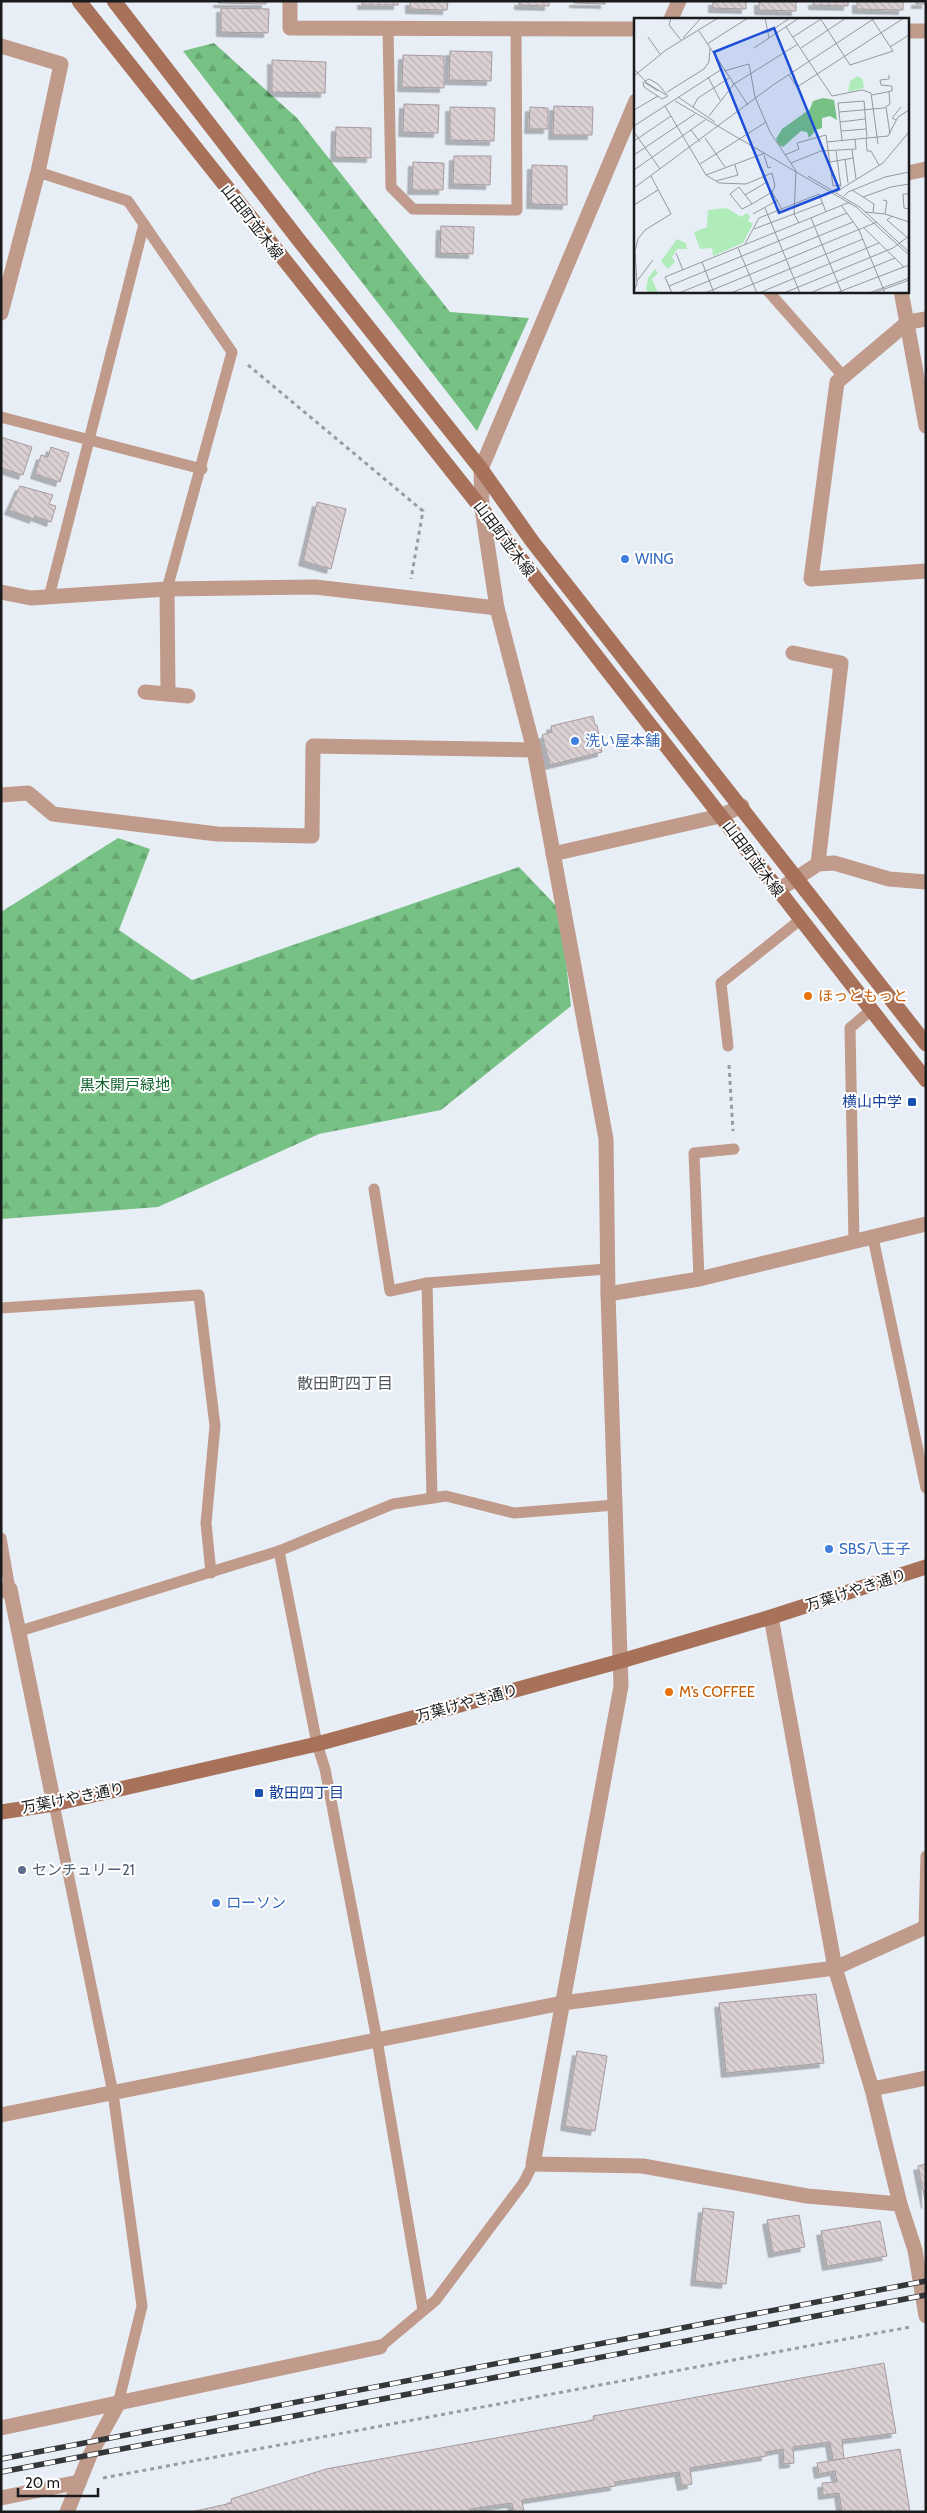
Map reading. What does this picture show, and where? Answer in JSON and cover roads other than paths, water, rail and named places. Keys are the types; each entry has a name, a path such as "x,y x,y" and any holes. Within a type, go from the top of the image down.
{"street":[{"name":"山田町並木線","path":"79,1 277,254 482,509 777,891 926,1080"},
{"name":"山田町並木線","path":"114,1 298,239 481,469 532,541 742,806 926,1044"},
{"path":"290,1 290,28 634,29"},
{"path":"671,18 679,1"},
{"path":"910,31 926,32"},
{"path":"1,46 61,64 38,172 1,313"},
{"path":"634,106 481,469 482,509 497,608 534,750 606,1139 607,1269 621,1686 533,2164 643,2166 807,2196 900,2204"},
{"path":"910,173 926,169"},
{"path":"277,254 298,239"},
{"path":"901,292 926,426"},
{"path":"926,319 908,322 837,382 811,579 926,571"},
{"path":"1,592 31,598 167,589 315,587 497,608"},
{"path":"167,589 168,694"},
{"path":"793,653 841,663 818,864"},
{"path":"145,692 188,696"},
{"path":"1,795 28,793 53,814 217,834 312,836 313,746 534,750"},
{"path":"553,854 720,816 742,806"},
{"path":"777,891 818,864 834,863 889,878 926,882"},
{"path":"608,1294 699,1279 926,1224"},
{"name":"万葉けやき通り","path":"1,1812 54,1804 317,1744 621,1661 771,1617 926,1568"},
{"path":"6,1590 20,1631 54,1804"},
{"path":"771,1617 835,1968 872,2088 900,2204 920,2249 921,2321"},
{"path":"1,2115 562,2003 835,1968 925,1927"},
{"path":"872,2088 926,2078"},
{"path":"1,2428 380,2347"},
{"path":"67,2512 90,2455 118,2404"},
{"path":"1,2498 79,2482"}],"lane":[{"path":"388,28 391,187 413,209 517,210 516,28"},
{"path":"38,172 128,201 232,352 202,469 167,589"},
{"path":"48,597 144,224"},
{"path":"769,292 844,377"},
{"path":"1,417 202,469"},
{"path":"728,1046 720,983 800,920"},
{"path":"854,1242 850,1028 871,1010"},
{"path":"699,1279 694,1153 734,1149"},
{"path":"374,1189 390,1291 427,1284 607,1269"},
{"path":"873,1238 926,1488"},
{"path":"427,1284 432,1498"},
{"path":"1,1308 200,1295 214,1426 206,1522 211,1574"},
{"path":"20,1631 279,1552 393,1504 446,1496 514,1513 615,1505"},
{"path":"1,1538 6,1590"},
{"path":"279,1552 317,1744 325,1769 424,2310"},
{"path":"54,1804 113,2093 142,2306 118,2404"},
{"path":"925,1927 926,1856"},
{"path":"380,2347 436,2300 524,2182 533,2164"}],"railway":[{"path":"1,2459 926,2281"},
{"path":"1,2472 926,2295"}],"place":[{"name":"WING","path":"625,559"},
{"name":"洗い屋本舗","path":"575,741"},
{"name":"ほっともっと","path":"808,996"},
{"name":"横山中学","path":"912,1102"},
{"name":"SBS八王子","path":"829,1549"},
{"name":"M’s COFFEE","path":"669,1692"},
{"name":"散田四丁目","path":"259,1793"},
{"name":"センチュリー21","path":"22,1870"},
{"name":"ローソン","path":"216,1903"}],"district":[{"name":"散田町四丁目","path":"345,1383"}],"park label":[{"name":"黒木開戸緑地","path":"125,1085"}]}
